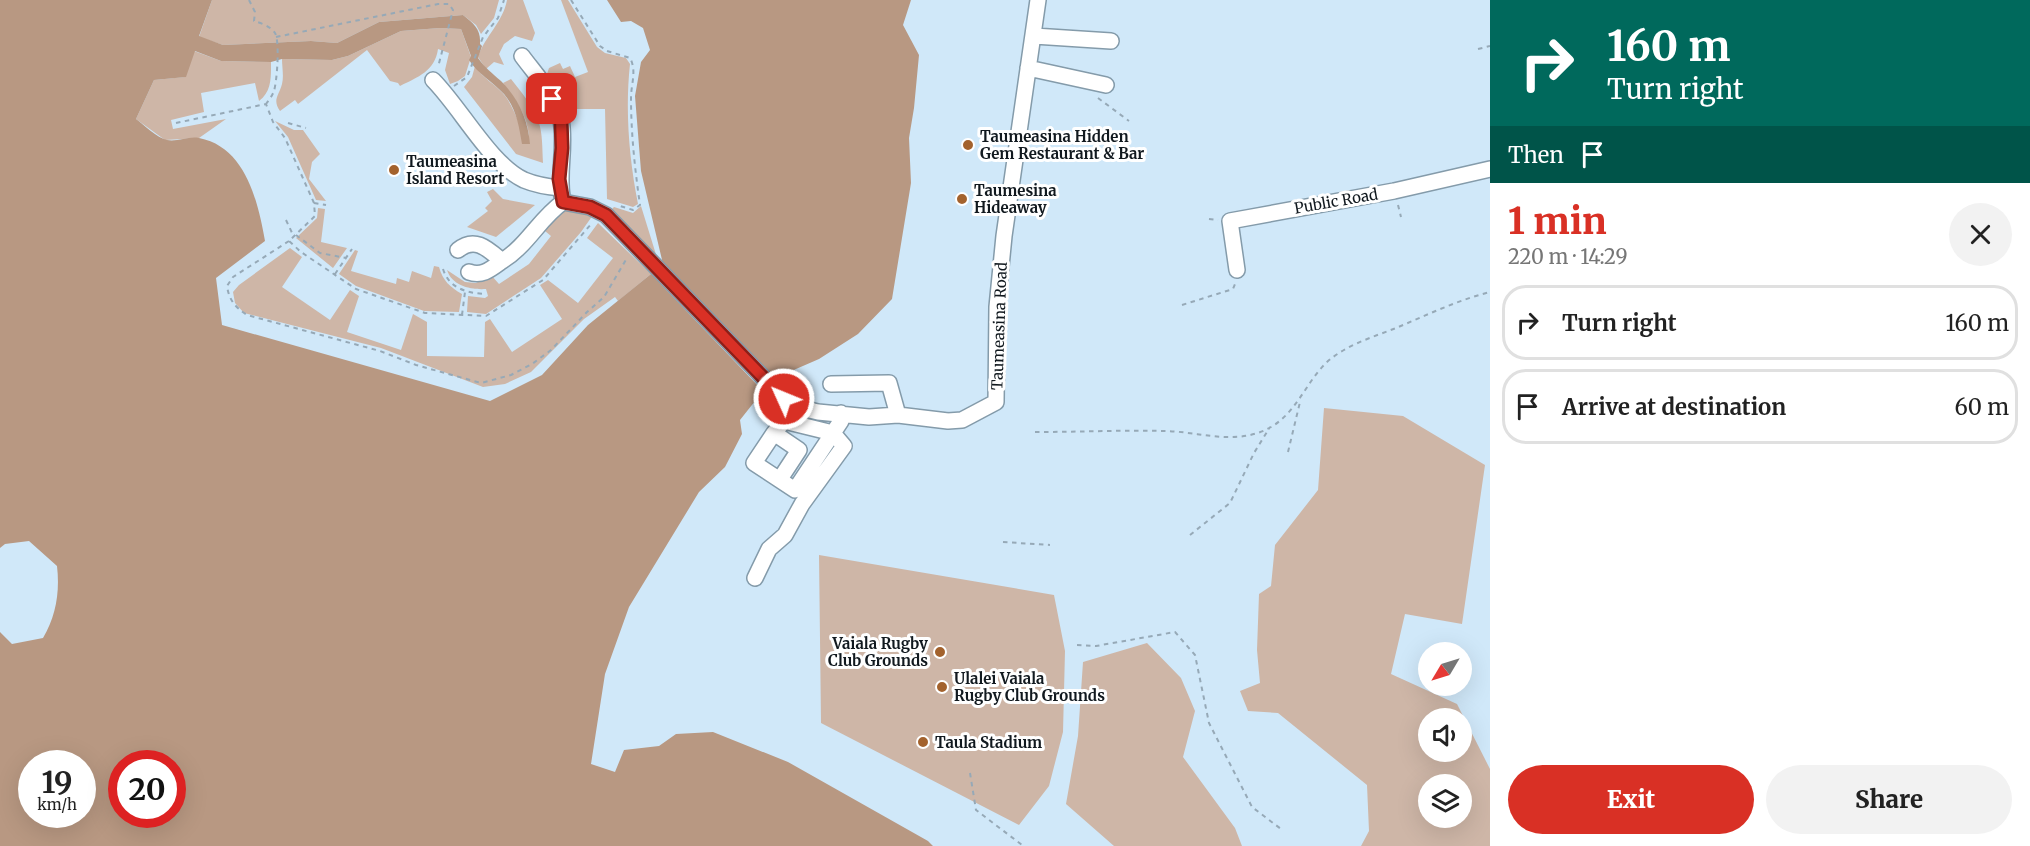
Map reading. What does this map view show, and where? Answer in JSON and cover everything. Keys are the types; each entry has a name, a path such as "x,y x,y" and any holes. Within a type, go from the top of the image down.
{"street":[{"name":"Taumeasina Road","path":"898,416 948,421 962,420 996,402 996,307 1006,215 1038,0"},
{"path":"1034,36 1111,41"},
{"path":"469,272 480,274 517,252 562,195 561,119 552,99 522,57"},
{"path":"1028,68 1106,85"},
{"path":"438,85 496,157 510,170 522,179 606,215 784,399 801,408 818,412 868,417 898,416 889,383 831,384"},
{"name":"Public Road","path":"1237,270 1230,220 1394,191 1490,169"},
{"path":"458,250 474,242 483,245 502,261"},
{"path":"755,578 769,549 785,535 802,504 844,446 832,434 784,421 754,463 795,490 832,434 841,421 842,413"},
{"path":"774,433 799,450 780,479"}],"path":[{"path":"176,123 266,104 277,78 277,43 275,33 266,25 254,21 255,12 249,0"},
{"path":"276,37 438,4 449,4 453,10 438,85 454,86 467,77 480,44 498,18 504,0"},
{"path":"289,241 356,289 425,313 486,316 543,280 611,204 633,210 640,205 635,168 631,96 633,63 630,58 607,51 600,46 571,0"},
{"path":"1478,49 1490,46"},
{"path":"266,104 273,122 285,138 314,203 315,216 289,241 232,278 227,286 229,296 235,307 247,315 380,351 416,365 481,383 511,375 532,364 551,350 604,297 635,245"},
{"path":"288,123 306,128"},
{"path":"314,203 326,205"},
{"path":"286,220 295,236 320,253 346,258"},
{"path":"335,274 352,249"},
{"path":"443,269 450,281 465,292 484,294"},
{"path":"1182,304 1233,289 1238,280 1237,270"},
{"path":"462,315 465,292"},
{"path":"1190,535 1230,503 1254,453 1270,427 1300,399 1313,378 1329,361 1347,348 1448,306 1490,292"},
{"path":"1288,452 1300,399"},
{"path":"1035,432 1166,431 1229,438 1270,427"},
{"path":"1003,542 1050,545"},
{"path":"1077,645 1096,646 1175,632 1195,655 1209,723 1252,807 1281,829"},
{"path":"970,773 976,810 1022,845"}],"shaded area":[{"path":"0,0 212,0 199,36 223,45 311,41 337,43 379,22 463,15 478,31 482,46 478,58 501,81 518,103 525,118 530,144 522,144 516,118 508,99 469,60 471,56 461,29 401,31 348,56 332,60 221,61 195,51 186,77 154,80 136,119 163,139 199,138 215,143 228,152 239,164 247,178 258,210 265,241 216,278 222,325 490,401 542,375 588,325 651,274 763,391 740,420 742,434 725,467 699,492 629,607 605,674 591,764 615,772 624,750 659,746 676,734 713,732 788,762 928,841 933,846 0,846 0,632 12,644 43,638 54,612 58,585 57,566 29,541 5,544 0,548"},
{"path":"212,0 499,0 494,18 481,34 476,25 463,15 379,22 337,43 311,41 223,45 199,37"},
{"path":"507,0 523,0 535,33 532,41 515,36 504,44 499,54 504,65 494,62 486,69 478,57 502,15"},
{"path":"561,0 568,0 597,47 605,53 626,58 630,64 629,134 638,204 633,207 607,199 605,109 576,109 576,112 570,112 557,86 547,74 549,68 560,63 563,69 570,66 575,77 588,72"},
{"path":"607,0 911,0 903,25 919,55 909,138 911,183 892,299 858,334 819,359 773,379 663,264 641,171 635,96 641,62 650,50 643,28 631,21 621,22"},
{"path":"461,29 471,57 465,76 458,81 450,84 445,70 449,53 438,49 433,63 425,72 400,86 390,81 367,50 298,104 295,100 280,111 276,100 283,81 282,59 332,60 348,56 401,31"},
{"path":"194,51 221,61 271,62 269,88 259,101 255,83 201,93 204,112 171,120 173,129 226,119 199,138 165,140 136,119 154,80 185,77"},
{"path":"475,66 506,97 529,144 525,119 518,104 503,83 511,79 526,98 540,125 543,163 516,154 464,87 472,77"},
{"path":"275,121 294,130 303,130 320,154 312,162 309,179 326,201 316,200 288,137"},
{"path":"493,189 503,199 535,205 496,237 467,227 488,211 485,208 492,201 487,192"},
{"path":"641,206 658,261 611,210 614,207 633,213"},
{"path":"318,208 325,209 321,242 347,248 333,268 296,238 317,218"},
{"path":"569,208 593,215 541,278 486,314 467,312 468,296 485,298 488,296 486,289 463,286 453,280 447,270 465,282 476,283 491,275 499,284 529,264 551,236 545,231 552,220"},
{"path":"598,223 651,274 618,301 615,297 584,319 531,372 505,384 483,387 381,348 244,313 235,303 233,292 239,285 290,248 302,257 282,287 330,320 350,290 359,296 347,332 401,350 413,314 427,322 427,356 484,357 485,322 490,319 512,352 562,319 540,285 548,280 578,303 613,258 587,238"},
{"path":"355,250 358,251 351,271 396,284 397,278 409,282 412,271 431,278 434,266 439,267 448,283 462,294 459,312 424,311 356,286 339,274"},
{"path":"1324,408 1403,416 1485,465 1462,624 1405,614 1391,674 1418,686 1418,696 1439,696 1457,704 1459,708 1418,708 1418,762 1472,762 1472,734 1490,769 1490,846 1361,846 1369,831 1367,785 1278,713 1248,711 1240,691 1260,683 1257,650 1259,594 1271,586 1275,545 1318,490"},
{"name":"Ulalei Vaiala Rugby Club Grounds","path":"819,555 1054,595 1065,651 1063,732 1049,786 1019,825 821,723"},
{"path":"1147,643 1181,678 1195,711 1183,757 1235,828 1242,846 1114,846 1066,804 1078,736 1083,662"}],"place":[{"name":"Taumeasina Hidden Gem Restaurant & Bar","path":"968,145"},
{"name":"Taumeasina Island Resort","path":"394,170"},
{"name":"Taumesina Hideaway","path":"962,199"},
{"name":"Vaiala Rugby Club Grounds","path":"940,652"},
{"name":"Ulalei Vaiala Rugby Club Grounds","path":"942,687"},
{"name":"Taula Stadium","path":"923,742"}],"route":[{"path":"552,99 561,119 562,148 559,179 563,202 590,207 606,215 784,399"}]}
